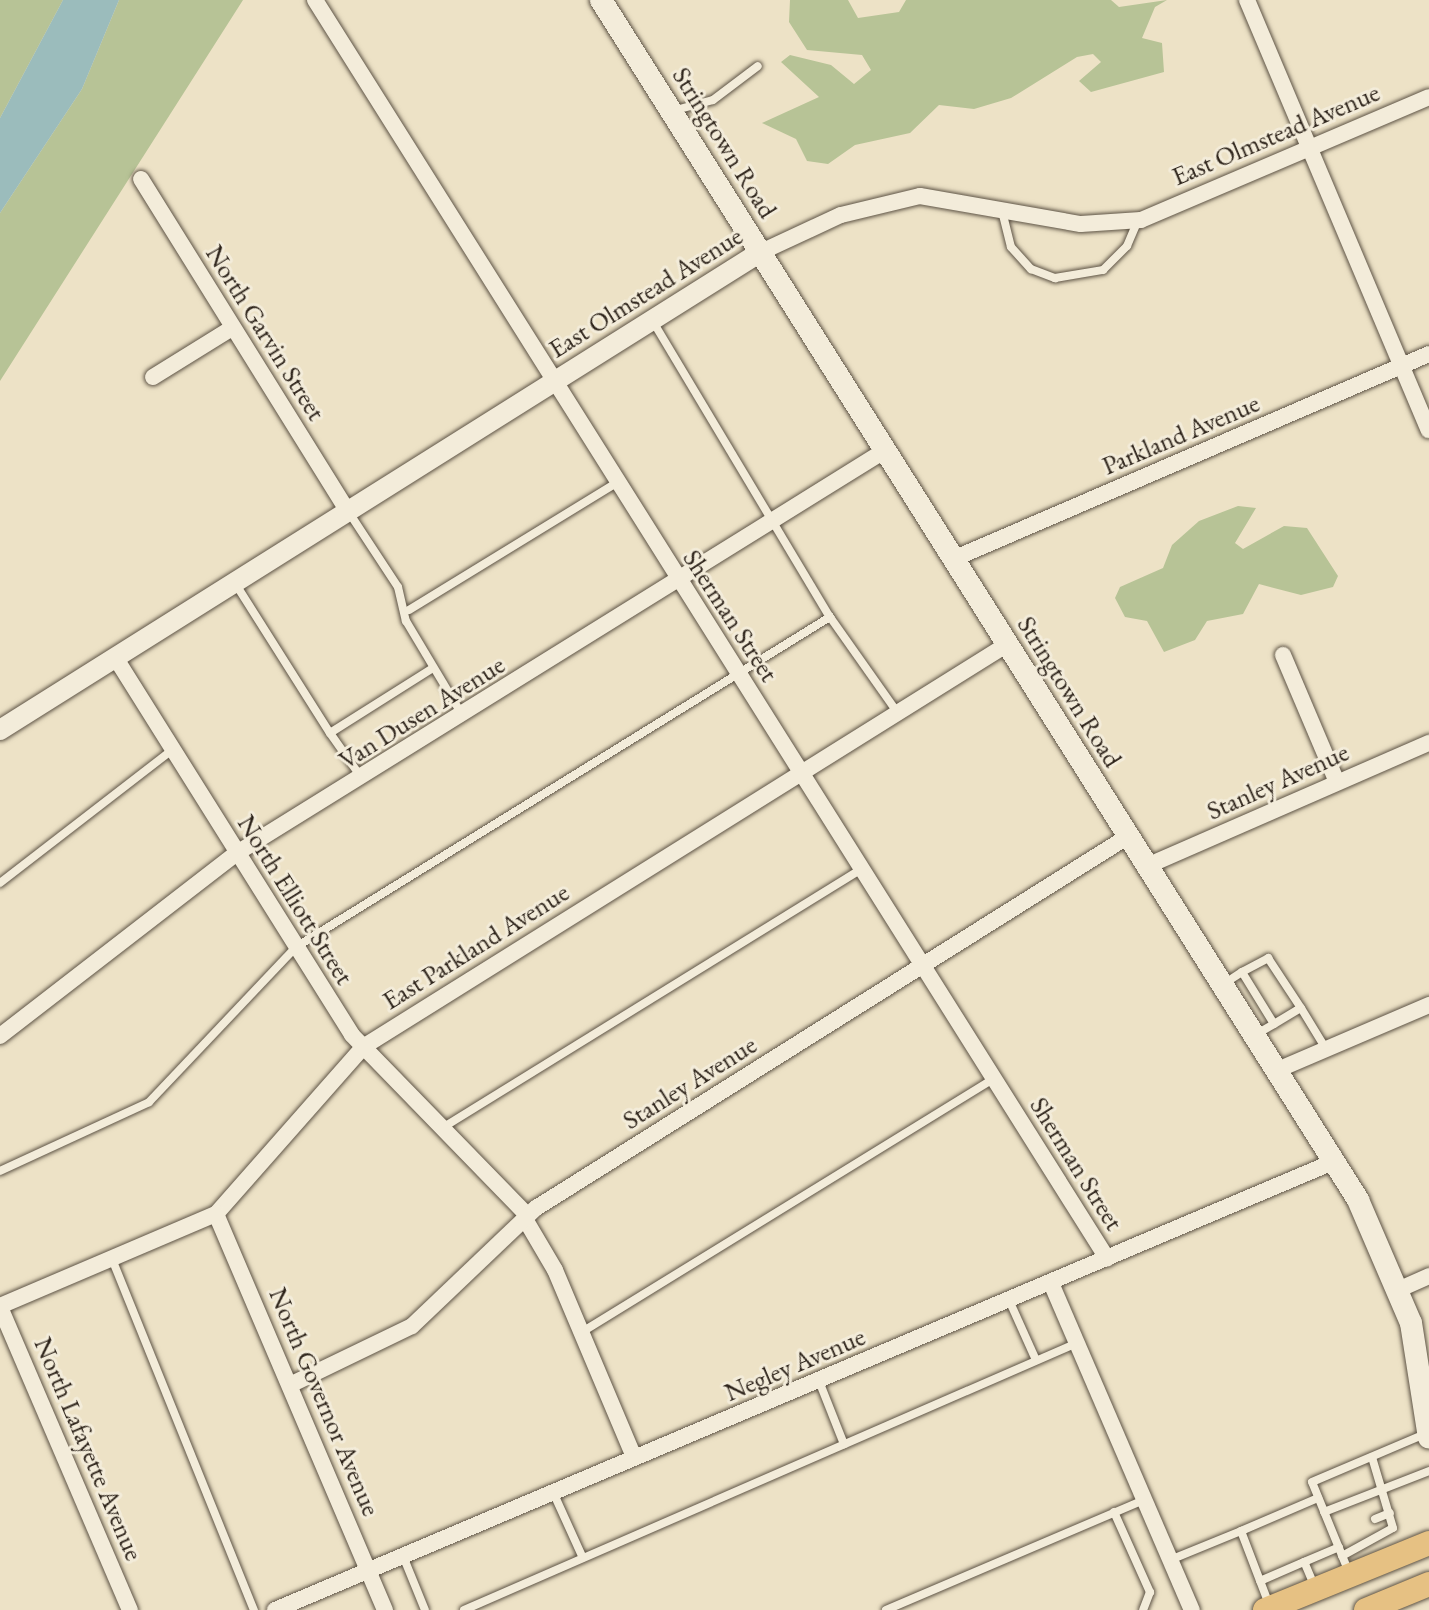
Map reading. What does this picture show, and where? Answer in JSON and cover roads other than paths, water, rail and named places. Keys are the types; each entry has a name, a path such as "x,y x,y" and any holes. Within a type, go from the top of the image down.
{"main road":[{"name":"Stringtown Road","path":"601,0 1382,1241 1400,1289 1429,1434"},
{"path":"1268,1609 1316,1589 1344,1559 1429,1543"},
{"path":"1366,1610 1429,1584"}],"street":[{"name":"Sherman Street","path":"315,0 618,482 676,581 802,772 1107,1258"},
{"path":"1253,2 1429,430"},
{"name":"East Olmstead Avenue","path":"0,730 759,253 892,198 941,195 1081,224 1137,221 1429,97"},
{"name":"North Garvin Street","path":"141,179 348,511"},
{"path":"153,377 232,328"},
{"name":"Parkland Avenue","path":"953,559 1429,354"},
{"name":"Van Dusen Avenue","path":"0,1036 237,853 362,779 884,451"},
{"name":"East Parkland Avenue","path":"0,1307 216,1214 363,1047 1006,645"},
{"path":"1283,655 1337,782"},
{"name":"North Elliott Street","path":"115,657 296,947 363,1047 447,1125 526,1217 581,1332 634,1457"},
{"name":"Stanley Avenue","path":"1147,866 1429,743"},
{"name":"Stanley Avenue","path":"292,1384 412,1326 526,1217 1127,837"},
{"path":"1275,1071 1429,1005"},
{"name":"Negley Avenue","path":"275,1610 1333,1162"},
{"name":"North Governor Avenue","path":"216,1214 292,1384 385,1610"},
{"path":"1400,1289 1429,1276"},
{"path":"1051,1283 1192,1610"},
{"name":"North Lafayette Avenue","path":"0,1307 130,1610"}],"lane":[{"path":"671,111 713,100 758,66"},
{"path":"1001,207 1011,247 1031,269 1055,278 1103,270 1127,246 1137,221"},
{"path":"652,319 775,518 830,617 897,712"},
{"path":"463,715 406,621 409,610 618,482"},
{"path":"348,511 409,610"},
{"path":"235,582 362,779"},
{"path":"0,1171 149,1102 296,947 830,617"},
{"path":"330,733 433,668"},
{"path":"0,883 172,750"},
{"path":"447,1125 862,869"},
{"path":"1221,985 1268,958 1326,1049"},
{"path":"1242,972 1274,1024"},
{"path":"1253,1036 1301,1008"},
{"path":"581,1332 994,1079"},
{"path":"112,1258 254,1610"},
{"path":"1009,1300 1036,1360"},
{"path":"464,1610 477,1608 583,1558 1077,1343"},
{"path":"819,1381 844,1444"},
{"path":"1344,1559 1312,1482 1429,1434"},
{"path":"1260,1581 1304,1562 1344,1559 1391,1535 1390,1513 1372,1457"},
{"path":"1324,1512 1429,1471"},
{"path":"553,1492 583,1558"},
{"path":"1170,1560 1318,1498"},
{"path":"886,1610 1144,1500"},
{"path":"1114,1512 1150,1592 1143,1610"},
{"path":"1375,1519 1390,1513"},
{"path":"1241,1531 1268,1609"},
{"path":"403,1556 425,1610"},
{"path":"1304,1562 1316,1589"}],"water":[{"path":"63,0 119,0 82,89 0,213 0,118"}]}
